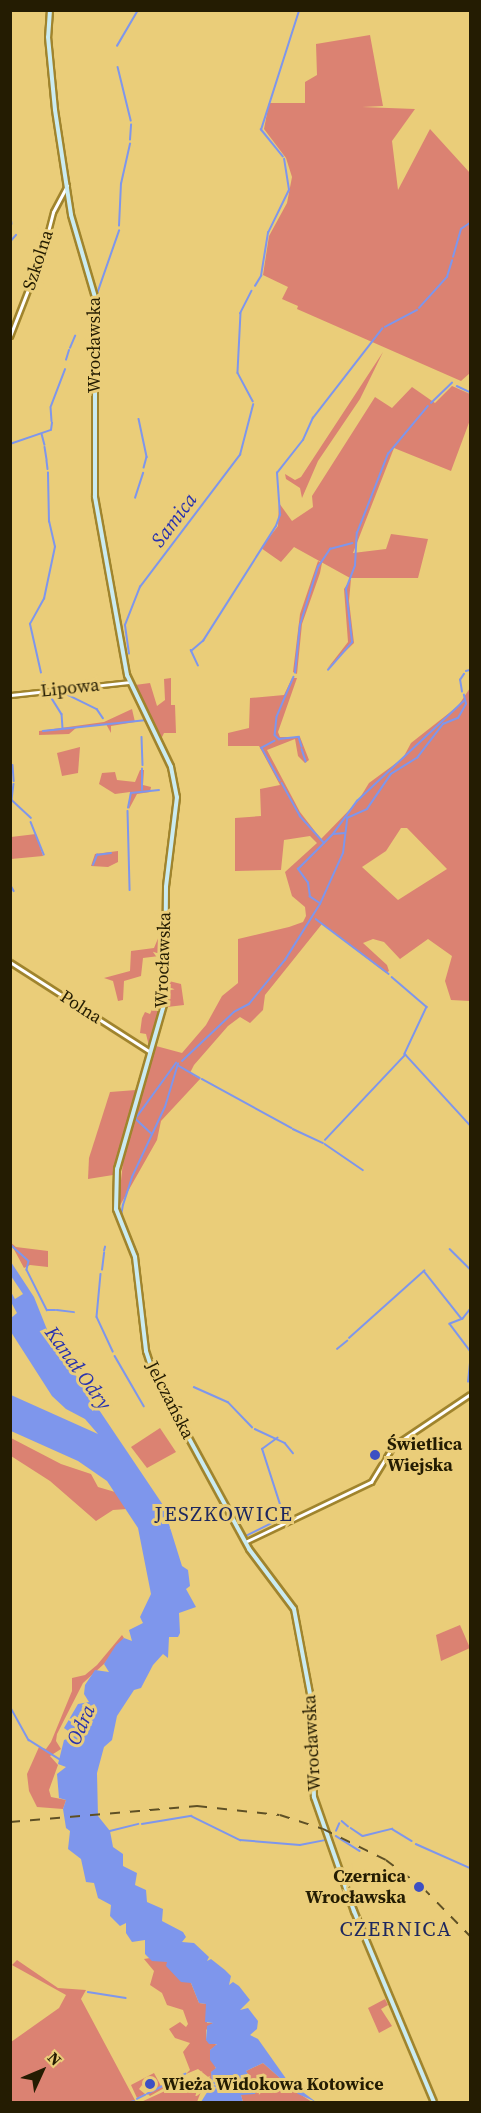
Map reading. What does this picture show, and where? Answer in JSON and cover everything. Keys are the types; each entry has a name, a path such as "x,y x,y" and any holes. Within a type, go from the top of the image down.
{"main road":[{"name":"Wrocławska","path":"50,10 51,82 68,196 79,248 95,297 93,487 129,682 171,767 177,804 166,887 165,1001 117,1169 114,1198"},
{"name":"Jelczańska","path":"114,1198 135,1257 149,1362 245,1542 276,1583"},
{"name":"Wrocławska","path":"276,1583 297,1618 312,1704 312,1785 316,1802 354,1911 434,2103"}],"street":[{"name":"Szkolna","path":"10,336 61,194 67,186"},
{"path":"61,194 68,196"},
{"name":"Lipowa","path":"10,694 129,682"},
{"name":"Polna","path":"10,962 151,1053"},
{"path":"245,1542 371,1482 393,1446 471,1394"}],"shaded area":[{"path":"370,35 383,106 362,107 415,109 392,141 398,190 430,129 470,173 470,373 461,381 297,309 298,306 282,299 288,287 263,275 269,236 287,203 292,177 286,158 264,129 269,103 305,103 305,82 317,75 316,44"},
{"path":"383,352 360,399 318,461 302,498 300,488 286,479 285,474 295,480 301,477"},
{"path":"452,386 470,394 470,420 451,471 394,448 353,553 386,549 391,534 428,539 418,578 350,578 294,547 281,562 261,548 278,526 279,503 292,521 313,507 312,496 375,397 392,408 412,387 435,403"},
{"path":"318,561 322,563 302,624 297,674 293,672 300,614"},
{"path":"351,579 349,601 354,643 327,669 348,642 344,589"},
{"path":"171,678 171,705 175,705 176,733 164,733 161,739 135,685 150,683 157,706 165,700 164,679"},
{"path":"292,678 297,678 278,732 280,737 300,737 309,760 305,763 298,756 295,739 267,750 300,812 321,839 358,801 369,783 403,758 411,743 458,706 470,688 470,1001 451,1000 445,981 452,956 428,939 400,959 384,942 373,939 363,943 387,965 389,971 386,973 322,924 265,995 263,1010 250,1023 240,1017 228,1026 194,1065 190,1073 200,1079 161,1121 157,1140 118,1209 124,1152 156,1046 182,1053 206,1025 222,996 238,983 238,939 289,927 303,922 306,916 305,907 292,896 285,872 317,843 310,836 284,840 281,870 235,871 235,818 261,816 260,789 280,785 259,746 228,746 228,733 249,728 250,698 284,695","holes":["401,828 407,828 447,869 398,900 362,867 386,851"]},
{"path":"132,709 135,722 111,726 111,733 106,724 76,728 69,734 39,735 39,731 104,722"},
{"path":"80,747 78,773 62,776 57,753"},
{"path":"140,770 144,770 143,785 151,787 150,792 137,794 129,809 130,792 115,794 99,784 102,773 115,772 117,780 135,782"},
{"path":"36,834 43,856 11,859 11,837"},
{"path":"118,851 118,862 108,867 91,866 95,854"},
{"path":"162,929 162,961 159,956 143,958 141,976 124,981 123,1000 118,1001 113,981 104,978 130,971 131,951 154,948"},
{"path":"169,981 181,984 184,1005 167,1007"},
{"path":"158,982 162,983 162,1001 149,1046 146,1034 140,1033 142,1018 145,1012 150,1014 158,996"},
{"path":"136,1090 113,1175 88,1179 89,1158 110,1092"},
{"path":"10,1242 16,1247 48,1251 48,1267 30,1265 24,1268"},
{"path":"160,1428 176,1452 147,1468 131,1447"},
{"path":"11,1438 61,1464 91,1474 98,1487 115,1492 127,1509 113,1510 96,1521 50,1481 11,1456"},
{"path":"460,1625 470,1648 441,1661 436,1635"},
{"path":"122,1635 124,1638 104,1664 83,1683 57,1734 56,1741 61,1749 50,1756 58,1765 49,1790 51,1797 66,1800 63,1809 37,1807 29,1791 27,1774 39,1747 46,1749 51,1742 72,1691 72,1678 85,1675 97,1665"},
{"path":"144,1959 168,1962 191,1983 199,2003 206,2004 207,2023 213,2023 206,2030 206,2040 217,2045 210,2050 216,2069 211,2072 212,2080 198,2069 186,2074 190,2070 183,2052 190,2043 175,2038 169,2029 180,2022 186,2027 188,2024 183,2010 167,2005 162,1993 150,1985 154,1971"},
{"path":"17,1960 58,1988 86,1990 81,1999 136,2102 11,2102 11,2042 59,2008 66,1995 12,1965"},
{"path":"385,1999 388,2005 381,2009 392,2026 379,2033 368,2008"},
{"path":"263,2063 295,2091 312,2102 243,2102 241,2095 252,2082 246,2071"},
{"path":"154,2073 161,2086 173,2083 150,2096 147,2093 154,2089 149,2089 150,2083 147,2090 142,2085 139,2089 145,2094 137,2098 131,2085"},
{"path":"200,2075 205,2081 197,2102 141,2102"}],"water":[{"name":"Odra","path":"11,1262 34,1297 50,1337 163,1505 182,1566 188,1570 190,1586 186,1589 196,1607 179,1613 180,1633 178,1637 169,1637 168,1658 163,1654 153,1665 141,1688 134,1690 117,1716 112,1740 104,1747 97,1773 98,1816 110,1831 113,1847 123,1854 123,1866 137,1873 135,1885 146,1890 147,1902 163,1909 162,1921 183,1932 186,1937 182,1942 194,1943 209,1957 207,1961 211,1959 231,1976 229,1985 233,1982 239,1986 250,2000 240,2010 248,2008 258,2021 257,2029 250,2035 258,2039 287,2080 316,2102 298,2094 263,2063 246,2071 257,2089 255,2094 241,2095 243,2102 201,2102 211,2086 216,2085 212,2083 211,2072 216,2068 210,2060 210,2050 217,2044 209,2044 206,2040 207,2026 213,2023 205,2022 206,2004 199,2003 191,1983 181,1982 166,1966 167,1962 152,1961 145,1954 145,1940 132,1942 126,1933 126,1923 120,1926 110,1916 111,1905 98,1898 94,1883 86,1882 81,1859 68,1849 70,1831 66,1828 63,1809 66,1800 59,1798 57,1774 66,1767 58,1764 64,1740 75,1736 64,1728 78,1704 89,1702 84,1694 85,1685 95,1670 109,1672 104,1664 116,1645 124,1638 132,1641 129,1630 143,1623 140,1617 151,1594 138,1528 107,1481 78,1461 11,1431 11,1395 98,1434 85,1419 66,1409 52,1396 11,1332 11,1318 17,1313 11,1302 11,1292 15,1299 23,1294 11,1276"}],"waterway":[{"path":"117,46 138,10"},
{"name":"Samica","path":"283,157 261,130 299,11"},
{"path":"118,67 131,120"},
{"path":"130,140 131,125"},
{"path":"119,226 121,184 130,144"},
{"name":"Samica","path":"255,286 261,276 268,233 289,190 284,159"},
{"path":"10,210 12,224"},
{"path":"453,257 461,229 470,223"},
{"path":"97,294 119,231"},
{"path":"10,242 16,235"},
{"path":"419,308 447,277 452,261"},
{"name":"Samica","path":"252,291 241,313 238,373 253,401"},
{"path":"385,327 417,310"},
{"path":"198,666 191,651 203,641 276,526 280,515 277,473 303,440 313,418 382,329"},
{"path":"70,348 75,336"},
{"path":"66,360 69,350"},
{"path":"51,406 65,370"},
{"path":"431,403 452,383"},
{"path":"457,386 470,392"},
{"name":"Samica","path":"129,654 125,625 140,587 240,455 253,405"},
{"path":"328,670 352,642 346,589 355,566 357,533 388,454 428,406"},
{"path":"51,407 52,421"},
{"path":"139,419 147,457 144,468"},
{"path":"10,444 51,430 52,423"},
{"path":"42,434 45,445"},
{"path":"45,447 47,460"},
{"path":"47,461 48,469"},
{"path":"41,673 30,624 44,599 55,547 49,522 48,473"},
{"path":"135,498 143,473"},
{"path":"295,673 300,625 318,567 330,549 352,543"},
{"path":"466,671 470,670"},
{"path":"462,692 460,680 464,674"},
{"path":"294,677 277,717 275,735 279,739 299,737 302,747"},
{"path":"44,682 46,688"},
{"path":"48,692 62,714 63,728"},
{"path":"62,692 97,709 103,718"},
{"path":"182,1061 234,1012 249,1004 285,960 320,904 343,853 347,818 367,809 391,774 417,758 443,724 458,718 466,704 464,695"},
{"path":"333,834 357,801 464,701"},
{"path":"43,731 146,720"},
{"path":"142,737 143,765"},
{"path":"275,741 262,748 280,780"},
{"path":"302,749 306,761"},
{"path":"13,765 14,781"},
{"path":"142,769 142,790"},
{"path":"282,783 300,816 324,843"},
{"path":"14,784 12,800 31,818"},
{"path":"128,808 131,793 159,790"},
{"path":"128,811 130,890"},
{"path":"31,822 44,855"},
{"path":"319,903 310,897 308,883 298,869 333,834 345,833"},
{"path":"93,865 97,855 111,853"},
{"path":"10,884 14,891"},
{"path":"316,919 389,974"},
{"path":"392,977 427,1007 405,1054 470,1125"},
{"path":"325,1140 405,1055"},
{"path":"133,1122 176,1063"},
{"path":"140,1281 137,1253 121,1216 132,1177 165,1107 178,1064"},
{"path":"179,1066 200,1078"},
{"path":"202,1079 292,1128"},
{"path":"136,1119 152,1134"},
{"path":"293,1129 323,1143"},
{"path":"325,1144 363,1170"},
{"path":"10,1244 29,1261 27,1270 47,1310 55,1310"},
{"path":"104,1251 105,1247"},
{"path":"450,1249 470,1269"},
{"path":"102,1270 104,1253"},
{"path":"349,1338 424,1271 462,1319"},
{"path":"101,1274 97,1317 113,1351"},
{"path":"143,1303 149,1351 157,1372"},
{"path":"57,1310 74,1312"},
{"path":"470,1310 463,1319 450,1324 470,1351"},
{"path":"337,1349 347,1341"},
{"path":"115,1356 144,1406"},
{"path":"468,1382 470,1364"},
{"path":"159,1376 165,1386"},
{"path":"194,1387 228,1402 252,1427"},
{"path":"255,1429 285,1443 293,1453"},
{"path":"246,1536 284,1517 262,1449 277,1438"},
{"path":"10,1706 29,1740 59,1759"},
{"path":"142,1824 191,1816 240,1840 300,1845 325,1840"},
{"path":"342,1821 348,1826"},
{"path":"110,1831 138,1824"},
{"path":"336,1831 339,1824"},
{"path":"351,1828 363,1836 392,1829 412,1841"},
{"path":"336,1836 360,1851"},
{"path":"416,1844 470,1868"},
{"path":"88,1992 126,1998"},
{"path":"179,2077 185,2074"},
{"path":"147,2094 176,2079"},
{"path":"137,2099 145,2095"}],"railway":[{"path":"10,1822 197,1806 280,1815 323,1829 386,1860 423,1888 470,1936"}],"place":[{"name":"Świetlica Wiejska","path":"375,1455"},
{"name":"Czernica Wrocławska","path":"419,1887"},
{"name":"Wieża Widokowa Kotowice","path":"150,2084"}],"district":[{"name":"JESZKOWICE","path":"224,1514"},
{"name":"CZERNICA","path":"396,1929"}],"water label":[{"name":"Kanał Odry","path":"78,1368"}]}
